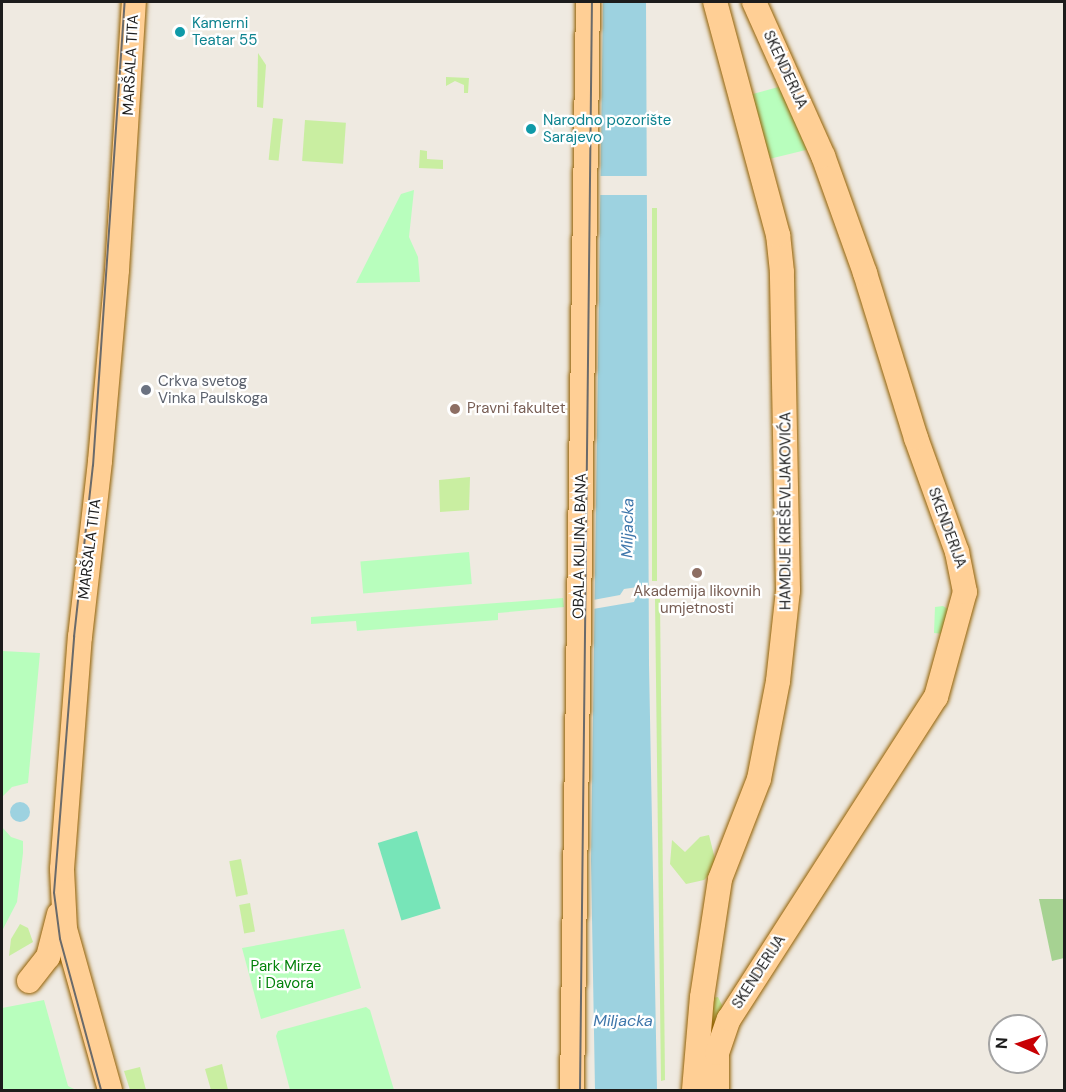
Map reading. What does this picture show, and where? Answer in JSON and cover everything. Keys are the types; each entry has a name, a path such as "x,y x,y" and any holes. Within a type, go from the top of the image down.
{"main road":[{"name":"MARŠALA TITA","path":"110,1090 65,929 61,902 73,714 100,461 124,181 134,2"},
{"name":"OBALA KULINA BANA","path":"572,1090 588,2"},
{"name":"HAMDIJE KREŠEVLJAKOVIĆA","path":"694,1090 702,997 720,879 752,803 770,726 789,572 782,272 778,235 715,2"},
{"name":"SKENDERIJA","path":"717,1090 720,1038 739,1002 936,696 965,592 957,552 916,438 865,273 823,156 754,2"},
{"path":"29,981 48,957 61,902"},
{"path":"702,997 723,995 739,1002"}],"green space":[{"path":"258,53 266,65 263,108 257,107"},
{"path":"446,77 469,78 468,93 464,93 464,85 455,81 446,86"},
{"path":"782,86 810,149 765,160 749,95"},
{"path":"273,118 283,119 279,161 269,160"},
{"path":"305,120 346,123 343,164 302,161"},
{"path":"420,150 427,151 427,159 443,160 443,169 419,168"},
{"path":"414,190 409,237 418,257 420,282 356,283 401,194"},
{"path":"652,208 657,208 657,581 652,581"},
{"path":"470,477 469,510 440,512 439,480"},
{"path":"469,552 472,584 363,593 360,561"},
{"path":"563,598 564,607 498,613 498,620 357,631 356,621 311,624 311,617"},
{"path":"655,599 660,599 665,1080 661,1081"},
{"path":"943,606 951,611 954,635 934,633 935,607"},
{"path":"2,651 40,653 28,783 12,787 2,797"},
{"path":"2,827 11,837 23,841 23,853 17,902 2,931"},
{"path":"417,831 441,908 401,920 378,843"},
{"path":"709,835 717,867 704,880 686,884 670,864 672,840 685,852 700,837"},
{"path":"241,859 248,894 236,897 229,861"},
{"path":"1039,899 1064,899 1064,958 1052,961"},
{"path":"250,903 255,932 244,933 239,905"},
{"path":"20,924 28,928 33,942 9,956 11,939"},
{"name":"Park Mirze i Davora","path":"344,929 361,988 261,1019 242,948"},
{"path":"718,997 723,1007 710,1041 713,998"},
{"path":"44,1000 68,1086 76,1090 2,1090 2,1008"},
{"path":"366,1007 370,1010 394,1090 290,1090 276,1036 278,1031"},
{"path":"222,1064 228,1090 211,1090 205,1069"},
{"path":"140,1067 146,1090 130,1090 124,1071"}],"water":[{"name":"Miljacka","path":"603,2 646,2 649,664 657,1090 595,1090 591,860"},
{"path":"20,802 27,805 30,812 27,819 20,822 13,819 10,812 13,805"}],"pier":[{"path":"600,176 649,176 649,195 600,195"},
{"path":"652,585 652,593 637,595 634,602 593,609 593,600 620,595 624,589"}],"tram line":[{"path":"101,1090 60,939 54,893 74,637 93,466 125,2"},
{"path":"580,1090 592,2"}],"place":[{"name":"Kamerni Teatar 55","path":"180,32"},
{"name":"Narodno pozorište Sarajevo","path":"531,129"},
{"name":"Crkva svetog Vinka Paulskoga","path":"146,390"},
{"name":"Pravni fakultet","path":"455,409"},
{"name":"Akademija likovnih umjetnosti","path":"697,573"}]}
